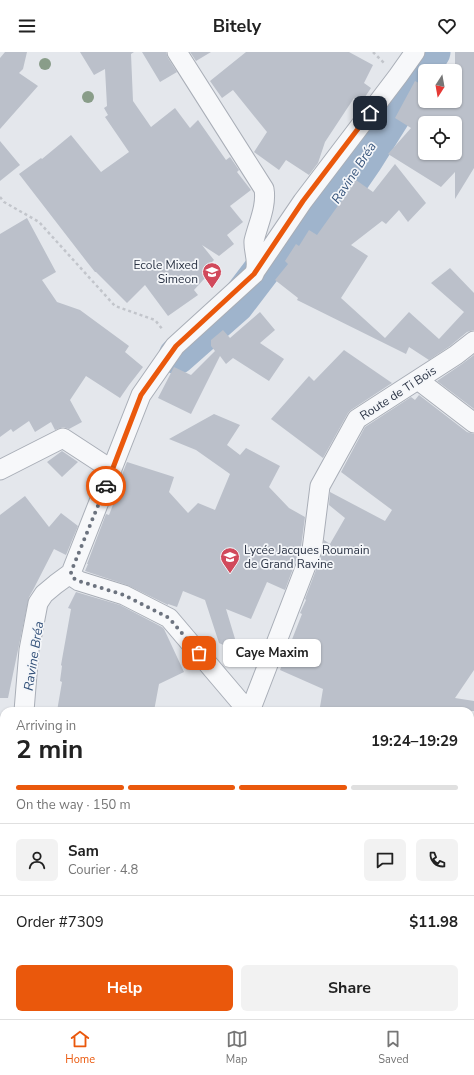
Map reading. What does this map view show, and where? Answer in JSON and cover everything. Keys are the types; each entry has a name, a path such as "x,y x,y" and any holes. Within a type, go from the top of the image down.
{"street":[{"path":"178,52 264,189 264,203 254,241 256,270"},
{"path":"24,707 30,650 38,603 44,594 71,573 141,395 176,346 254,274 303,201 415,52"},
{"name":"Route de Ti Bois","path":"251,707 312,550 320,486 357,419 456,355 474,341"},
{"path":"418,380 474,423"},
{"path":"0,470 63,438 112,470"},
{"path":"71,573 73,578 79,581 124,595 169,618 246,707"}],"path":[{"path":"0,197 4,202 39,222 115,306 155,320 176,346"}],"building":[{"path":"5,52 27,52 23,69 19,73 38,86 0,129 0,58"},
{"path":"80,52 134,52 131,54 133,101 151,127 175,108 190,128 198,120 226,160 230,157 239,170 237,172 251,190 230,206 243,222 227,235 234,244 219,256 202,245 214,260 212,262 215,267 194,290 198,295 168,316 145,285 127,303 95,272 19,174 41,158 42,159 71,135 101,172 129,152 105,117 108,115 104,108 107,106 105,69 94,75"},
{"path":"142,52 166,52 177,72 160,82"},
{"path":"190,52 211,52 196,61"},
{"path":"246,52 349,52 373,65 364,83 371,88 361,103 354,98 325,142 318,163 309,175 286,160 279,170 254,152 267,132 233,90 222,98 210,81"},
{"path":"455,52 474,52 474,168 455,199 455,172 441,187 388,154 411,128 395,118 415,81 418,82 418,108 462,108 462,64 455,64"},
{"path":"0,141 20,165 0,181"},
{"path":"395,164 426,203 408,222 399,210 386,224 382,221 351,245 368,256 341,298 385,338 409,312 439,339 464,312 431,283 450,268 474,293 474,330 467,332 429,360 409,347 406,354 297,300 298,298 275,280 288,264 285,261 296,244 299,246 309,230 317,235 342,200 339,198 353,178 373,192"},
{"path":"27,218 56,272 42,280 57,302 80,310 129,346 125,352 143,367 120,398 86,376 70,400 82,422 69,429 63,427 55,430 51,422 35,432 29,421 13,432 11,429 0,437 0,234"},
{"path":"260,312 275,330 260,343 284,359 269,381 233,358 226,364 220,356 191,414 158,398 174,367 191,375 215,351 211,346 211,340 223,330 230,338"},
{"path":"344,350 392,383 348,413 323,458 271,419 309,376 314,381"},
{"path":"474,355 474,409 437,381"},
{"path":"419,395 467,432 474,434 474,670 455,698 474,701 474,707 320,707 323,689 280,670 302,614 300,613 322,554 324,540 330,544 345,518 329,505 330,492 385,521 392,510 341,472 365,427 411,397 415,400"},
{"path":"214,414 240,425 227,445 240,455 246,448 280,466 269,487 289,508 305,517 301,547 285,590 267,582 251,619 226,609 239,652 219,643 205,600 183,591 177,607 168,605 127,585 85,571 106,514 109,515 116,497 121,477 127,462 174,477 169,492 188,513 198,503 215,510 230,474 196,450 169,439"},
{"path":"62,451 78,462 62,477 47,462"},
{"path":"25,496 49,527 61,513 78,526 66,555 54,549 29,597 8,698 0,698 0,515"},
{"path":"76,592 120,605 162,627 184,672 159,684 155,707 58,707 62,682 60,681 61,665 71,609 68,608"}],"waterway":[{"name":"Ravine Bréa","path":"177,356 236,304 265,266 332,207 365,159 432,52"}],"way so far":[{"path":"106,486 73,567 71,573 73,578 124,595 169,618 199,653"}],"place":[{"name":"Ecole Mixed Simeon","path":"212,289"},
{"name":"Lycée Jacques Roumain de Grand Ravine","path":"230,574"},
{"name":"Caye Maxim","path":"199,653"}],"route":[{"path":"106,486 141,395 176,346 254,274 303,201 370,113"}]}
